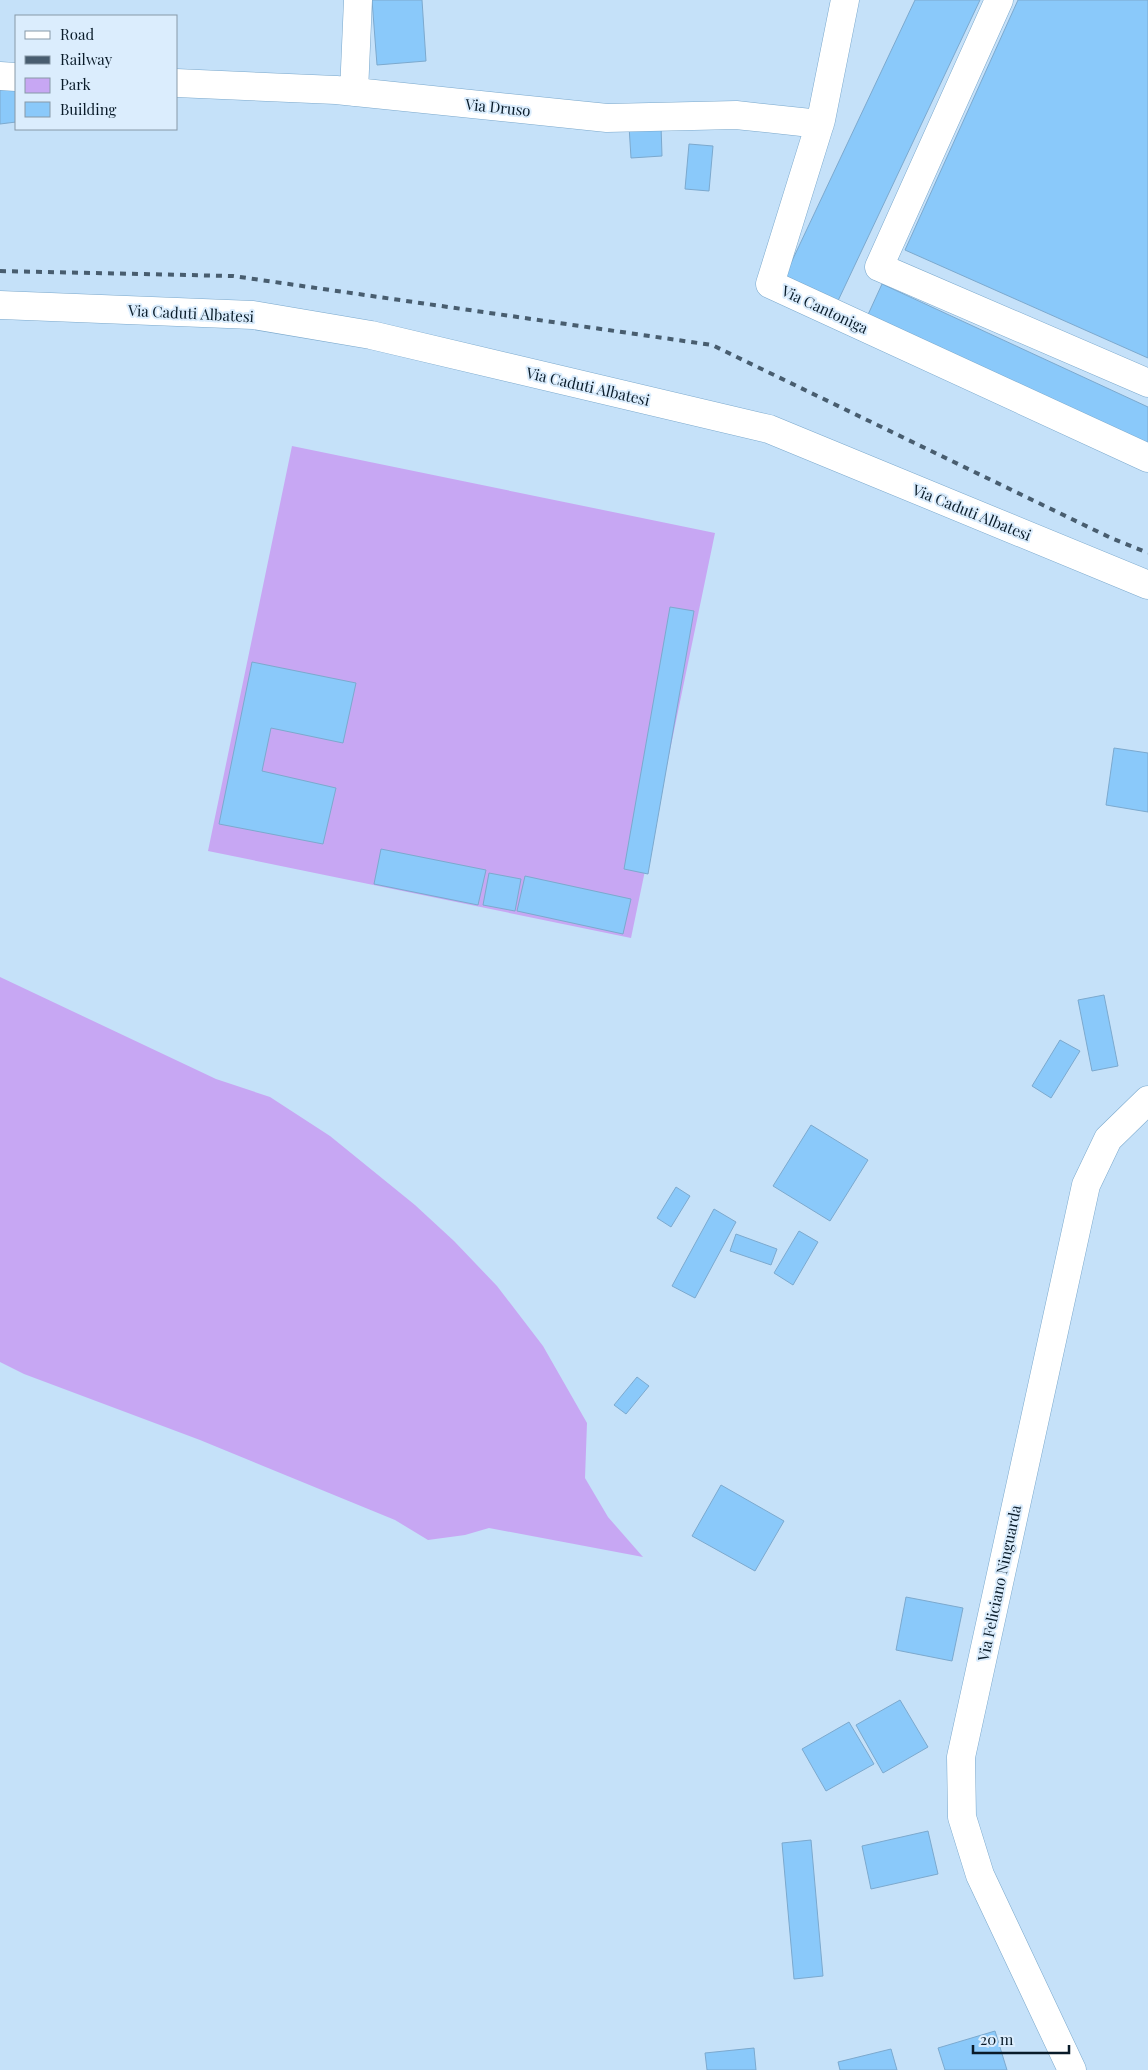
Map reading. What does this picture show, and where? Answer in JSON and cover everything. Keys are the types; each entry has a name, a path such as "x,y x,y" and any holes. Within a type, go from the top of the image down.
{"street":[{"path":"354,92 358,0"},
{"name":"Via Cantoniga","path":"845,0 820,124 770,284 1148,458"},
{"path":"999,0 879,267 1148,383"},
{"path":"0,76 15,77"},
{"name":"Via Druso","path":"178,83 354,92 607,118 736,114 820,124"},
{"name":"Via Caduti Albatesi","path":"0,305 252,316 371,335 770,429 1148,585"},
{"name":"Via Feliciano Ninguarda","path":"1072,2070 980,1875 962,1817 961,1757 1086,1185 1108,1139 1148,1100"}],"green space":[{"path":"292,446 715,533 631,938 208,851"},
{"path":"0,977 216,1079 270,1097 330,1136 415,1205 454,1241 497,1286 543,1346 587,1423 585,1478 608,1517 643,1557 489,1528 465,1535 428,1540 395,1520 200,1440 24,1374 0,1362"}],"building":[{"path":"372,0 422,0 426,61 377,65"},
{"path":"915,0 980,0 836,305 783,280"},
{"path":"1018,0 1148,0 1148,358 905,250"},
{"path":"15,89 15,122 0,124 0,90"},
{"path":"661,125 662,156 631,158 629,126"},
{"path":"689,144 713,146 709,191 685,189"},
{"path":"882,284 1148,407 1148,449 866,319"},
{"path":"670,607 694,611 648,874 624,869"},
{"path":"252,662 356,683 343,743 271,728 262,771 336,788 323,844 219,824"},
{"path":"1114,748 1148,753 1148,812 1106,805"},
{"path":"381,849 486,870 478,905 374,884"},
{"path":"489,873 521,879 515,911 483,905"},
{"path":"525,876 631,899 623,934 517,911"},
{"path":"1104,995 1118,1066 1092,1071 1078,1000"},
{"path":"1060,1040 1080,1051 1051,1098 1032,1086"},
{"path":"811,1125 868,1160 830,1221 773,1186"},
{"path":"676,1187 690,1196 671,1227 657,1218"},
{"path":"714,1209 736,1222 695,1298 672,1286"},
{"path":"799,1231 818,1242 793,1285 774,1273"},
{"path":"736,1234 777,1249 771,1265 730,1251"},
{"path":"637,1377 649,1386 626,1414 614,1405"},
{"path":"721,1485 784,1521 755,1571 692,1536"},
{"path":"906,1597 963,1608 952,1661 896,1650"},
{"path":"900,1700 928,1747 883,1773 856,1725"},
{"path":"849,1722 874,1764 826,1791 802,1749"},
{"path":"928,1831 938,1874 871,1889 862,1846"},
{"path":"811,1840 823,1976 794,1979 782,1843"},
{"path":"995,2031 1007,2070 945,2070 938,2048"},
{"path":"754,2048 756,2070 707,2070 705,2053"},
{"path":"891,2049 897,2070 840,2070 838,2062"}],"railway":[{"path":"0,271 233,276 712,345 1111,538 1148,553"}]}
